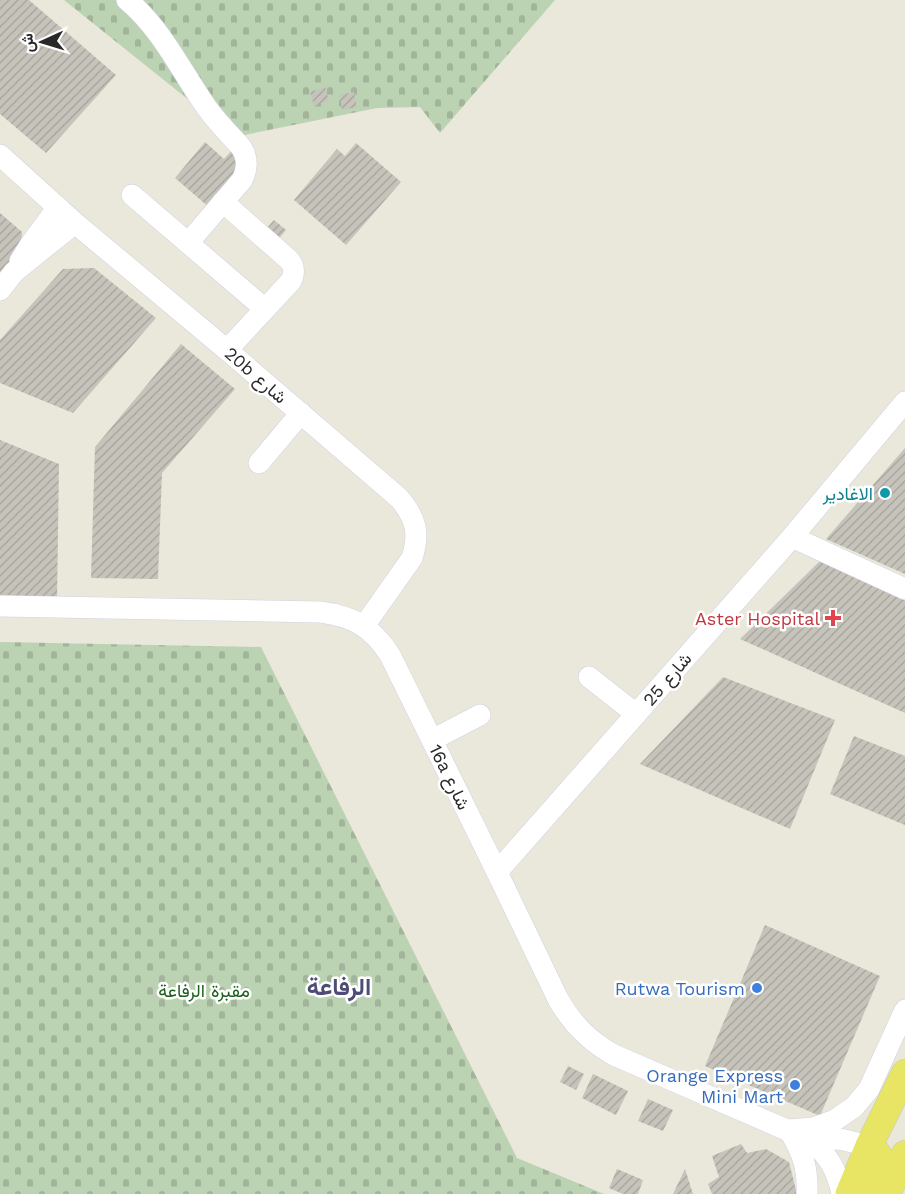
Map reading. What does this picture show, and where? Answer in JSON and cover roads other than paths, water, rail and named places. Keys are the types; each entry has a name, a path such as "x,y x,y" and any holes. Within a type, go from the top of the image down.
{"main road":[{"path":"849,1194 869,1146 905,1073"},
{"path":"869,1146 876,1150 883,1165 874,1194"},
{"path":"887,1194 905,1154"}],"street":[{"path":"127,0 148,19 208,110 245,154 246,172 242,180 188,243"},
{"name":"20b شارع","path":"0,155 75,223 301,413 408,508 414,520 416,532 416,546 412,558 364,626"},
{"path":"132,195 265,309"},
{"path":"223,202 292,263 294,269 291,280 227,350"},
{"path":"0,290 58,207"},
{"path":"14,272 75,223"},
{"name":"شارع 25","path":"497,872 792,537 905,402"},
{"path":"259,462 301,413"},
{"path":"792,537 905,589"},
{"name":"16a شارع","path":"0,606 320,612 343,616 364,626 374,634 390,656 566,1014 587,1038 614,1055 810,1140 823,1150 832,1164 839,1178 842,1194"},
{"path":"590,677 636,714"},
{"path":"432,740 480,715"},
{"path":"807,1194 807,1172 804,1160 789,1130 813,1128 835,1120 854,1107 869,1089 905,1010"},
{"name":"16a شارع","path":"810,1140 840,1139 869,1146"}],"place":[{"name":"الاغادیر","path":"885,493"},
{"name":"Aster Hospital","path":"833,618"},
{"name":"Rutwa Tourism","path":"757,988"},
{"name":"Orange Express Mini Mart","path":"795,1085"}],"district":[{"name":"الرفاعة","path":"339,987"}],"park label":[{"name":"مقبرة الرفاعة","path":"204,990"}]}
